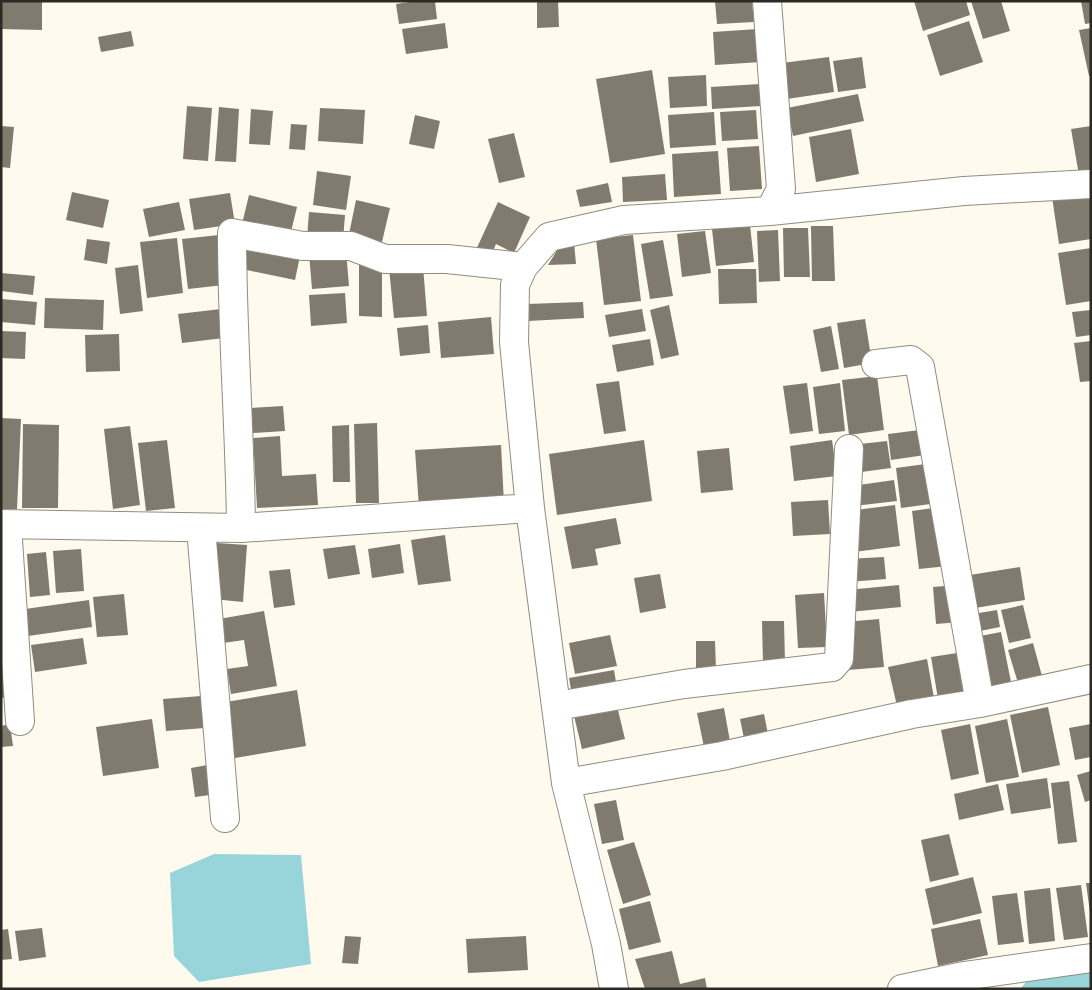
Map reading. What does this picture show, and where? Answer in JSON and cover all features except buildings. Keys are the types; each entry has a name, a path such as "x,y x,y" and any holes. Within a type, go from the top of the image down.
{"street":[{"path":"767,1 781,189 770,211"},
{"path":"614,989 606,944 566,783 530,508 514,342 515,285 523,267 549,237 624,220 770,211 964,191 1091,184"},
{"path":"241,528 240,440 233,312 232,233 302,246 351,246 385,259 448,259 523,267"},
{"path":"876,364 911,360 920,367 980,703"},
{"path":"557,706 684,684 832,667 839,659 849,449"},
{"path":"20,721 4,524 241,528 530,508"},
{"path":"201,528 225,818"},
{"path":"566,783 722,756 912,714 980,703 1091,679"},
{"path":"902,989 936,985 1091,958"}],"water":[{"path":"214,854 301,855 311,964 199,982 174,956 170,873"},
{"path":"1091,970 1091,989 1020,989 1032,975"}]}
